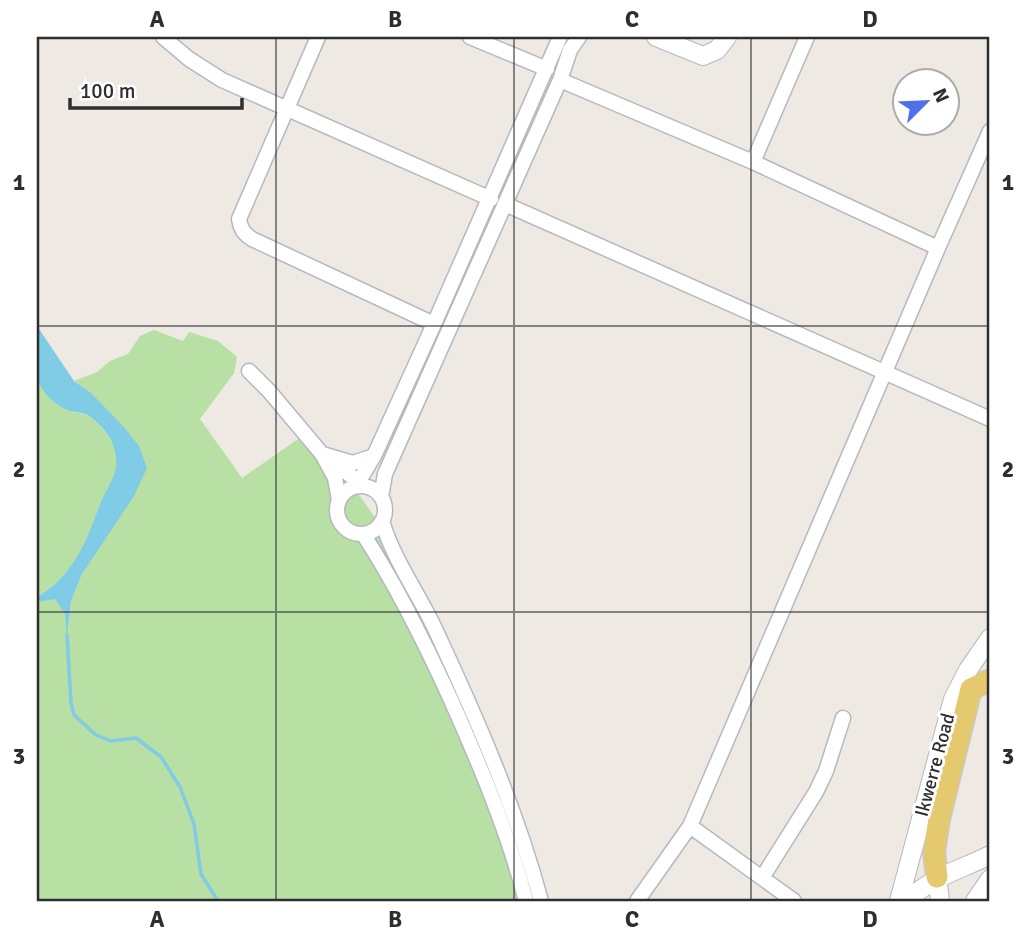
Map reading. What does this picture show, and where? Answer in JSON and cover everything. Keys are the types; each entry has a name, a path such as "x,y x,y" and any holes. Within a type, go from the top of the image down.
{"main road":[{"path":"937,877 934,852 939,819 971,689 990,680"}],"street":[{"path":"163,37 189,59 222,80 990,419"},
{"path":"317,37 239,219 244,234 434,324"},
{"path":"470,37 547,69"},
{"path":"541,901 519,828 481,730 435,628 389,543 383,521 385,511 382,497 384,474 498,202 560,37"},
{"path":"339,499 358,484 374,456 434,324 560,80 570,50 579,37"},
{"path":"656,37 703,56 717,50 727,37"},
{"path":"752,162 807,37"},
{"path":"560,80 752,162 937,248"},
{"path":"637,901 690,826 937,248 990,131"},
{"path":"249,371 322,454 358,484 370,488 382,497"},
{"path":"322,454 353,463 374,456"},
{"path":"322,454 335,478 341,523 348,530 363,534 372,531 383,521"},
{"path":"363,534 421,635 467,736 505,832 526,901"},
{"name":"Ikwerre Road","path":"900,901 953,699 968,670 990,638"},
{"path":"762,878 816,792 844,718"},
{"path":"690,826 794,901"},
{"path":"907,901 937,877 990,855"},
{"path":"937,877 940,901"},
{"path":"975,901 990,879"}],"green space":[{"path":"154,330 183,341 189,332 218,341 237,357 234,373 200,419 242,478 301,437 360,496 385,532 448,656 541,901 37,901 37,602 55,598 65,614 68,633 71,601 82,574 147,468 90,392 74,381 97,372 110,361 128,354 140,336"},
{"path":"37,378 61,405 95,421 115,447 117,465 77,558 60,579 37,597"}],"water":[{"path":"37,326 74,381 90,392 139,446 147,468 134,496 82,574 71,601 67,638 65,614 55,599 37,602 37,597 60,579 76,558 116,469 116,461 110,439 98,423 87,415 60,406 43,390 36,367"}],"waterway":[{"path":"67,635 74,715 96,735 111,741 136,738 161,757 180,787 194,824 201,874 218,901"}]}
